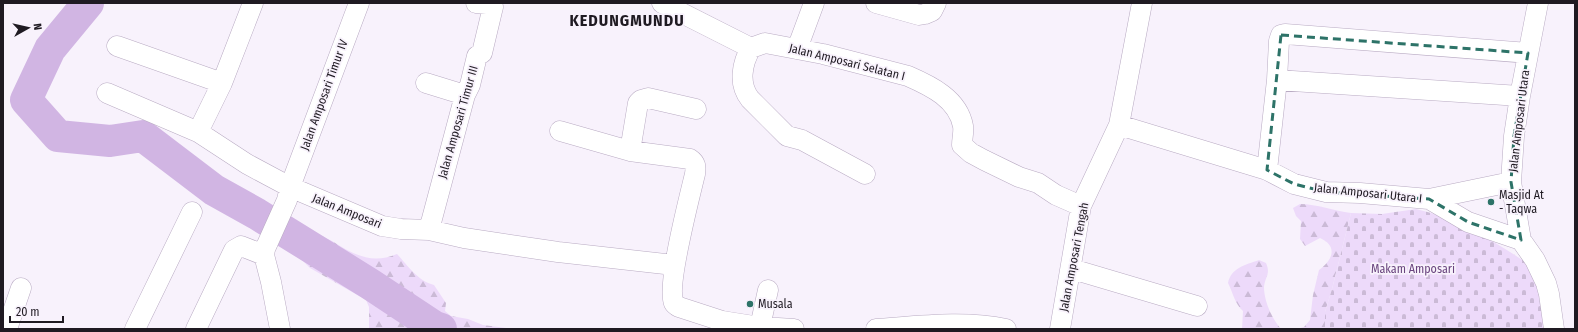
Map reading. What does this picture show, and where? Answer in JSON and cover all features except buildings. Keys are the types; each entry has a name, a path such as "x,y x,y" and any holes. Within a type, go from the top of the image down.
{"street":[{"path":"198,132 222,83 253,3"},
{"name":"Jalan Amposari Timur IV","path":"266,250 359,3"},
{"name":"Jalan Amposari Timur III","path":"429,230 465,95 470,85 477,56 482,54 493,7 487,4 478,3"},
{"path":"662,3 751,48 745,58 743,77 746,94 750,99 787,136 802,140 866,174"},
{"path":"797,49 814,3"},
{"path":"876,3 919,14 928,14 935,5"},
{"name":"Jalan Amposari Tengah","path":"1060,329 1072,269 1081,206 1119,125 1142,3"},
{"name":"Jalan Amposari Utara","path":"1538,3 1520,96 1514,136 1511,182 1521,240 1535,260 1546,283 1554,329"},
{"path":"1267,170 1277,80 1280,35 1285,34 1528,53"},
{"name":"Jalan Amposari Selatan I","path":"751,48 766,43 824,54 908,76 927,85 949,99 955,106 963,127 962,145 971,153 1019,177 1038,183 1056,195 1081,206"},
{"path":"116,46 222,83"},
{"path":"1277,80 1520,96"},
{"path":"426,83 465,95"},
{"name":"Jalan Amposari","path":"107,93 198,132 288,193 382,226 401,229 429,230 464,238 550,251 674,265"},
{"path":"630,151 638,103 641,100 648,98 696,108"},
{"name":"Jalan Amposari Utara I","path":"1119,125 1267,170 1294,184 1326,192 1360,193 1429,199 1468,222 1521,240"},
{"path":"560,131 630,151 693,161 696,166 674,265 674,303 679,307 722,321 760,327 794,329"},
{"path":"1429,199 1511,182"},
{"path":"135,329 192,212"},
{"path":"196,329 234,250 241,246 266,250 280,329"},
{"path":"1072,269 1197,306"},
{"path":"7,329 21,288"},
{"path":"760,327 768,290"},
{"path":"876,329 966,324 987,325 1006,329"}],"highlighted area":[{"path":"1281,35 1528,53 1514,136 1511,182 1521,240 1468,222 1429,199 1326,192 1294,184 1267,170"}],"green space":[{"path":"1300,204 1313,205 1351,213 1325,312 1325,329 1297,329 1304,327 1310,320 1313,295 1319,270 1328,262 1332,253 1326,241 1320,238 1305,246 1300,239 1301,221 1296,216 1293,208"},
{"name":"Makam Amposari","path":"1416,209 1448,219 1478,233 1508,250 1536,269 1543,311 1543,329 1325,329 1325,312 1351,213 1382,214"},
{"path":"303,228 325,237 355,254 371,258 379,258 397,254 418,277 434,285 446,303 445,311 451,316 468,319 483,325 514,329 369,329 369,307 366,300 310,268 293,251 295,231"},
{"path":"1259,260 1266,263 1268,270 1264,287 1265,298 1272,315 1281,329 1242,329 1243,311 1236,302 1228,283 1235,270"}],"waterway":[{"path":"88,3 50,49 26,100 58,136 110,141 143,136 214,190 257,214 370,284 435,327 441,329"}],"place":[{"name":"Masjid At - Taqwa","path":"1491,202"},
{"name":"Musala","path":"750,304"}],"district":[{"name":"KEDUNGMUNDU","path":"627,20"}]}
